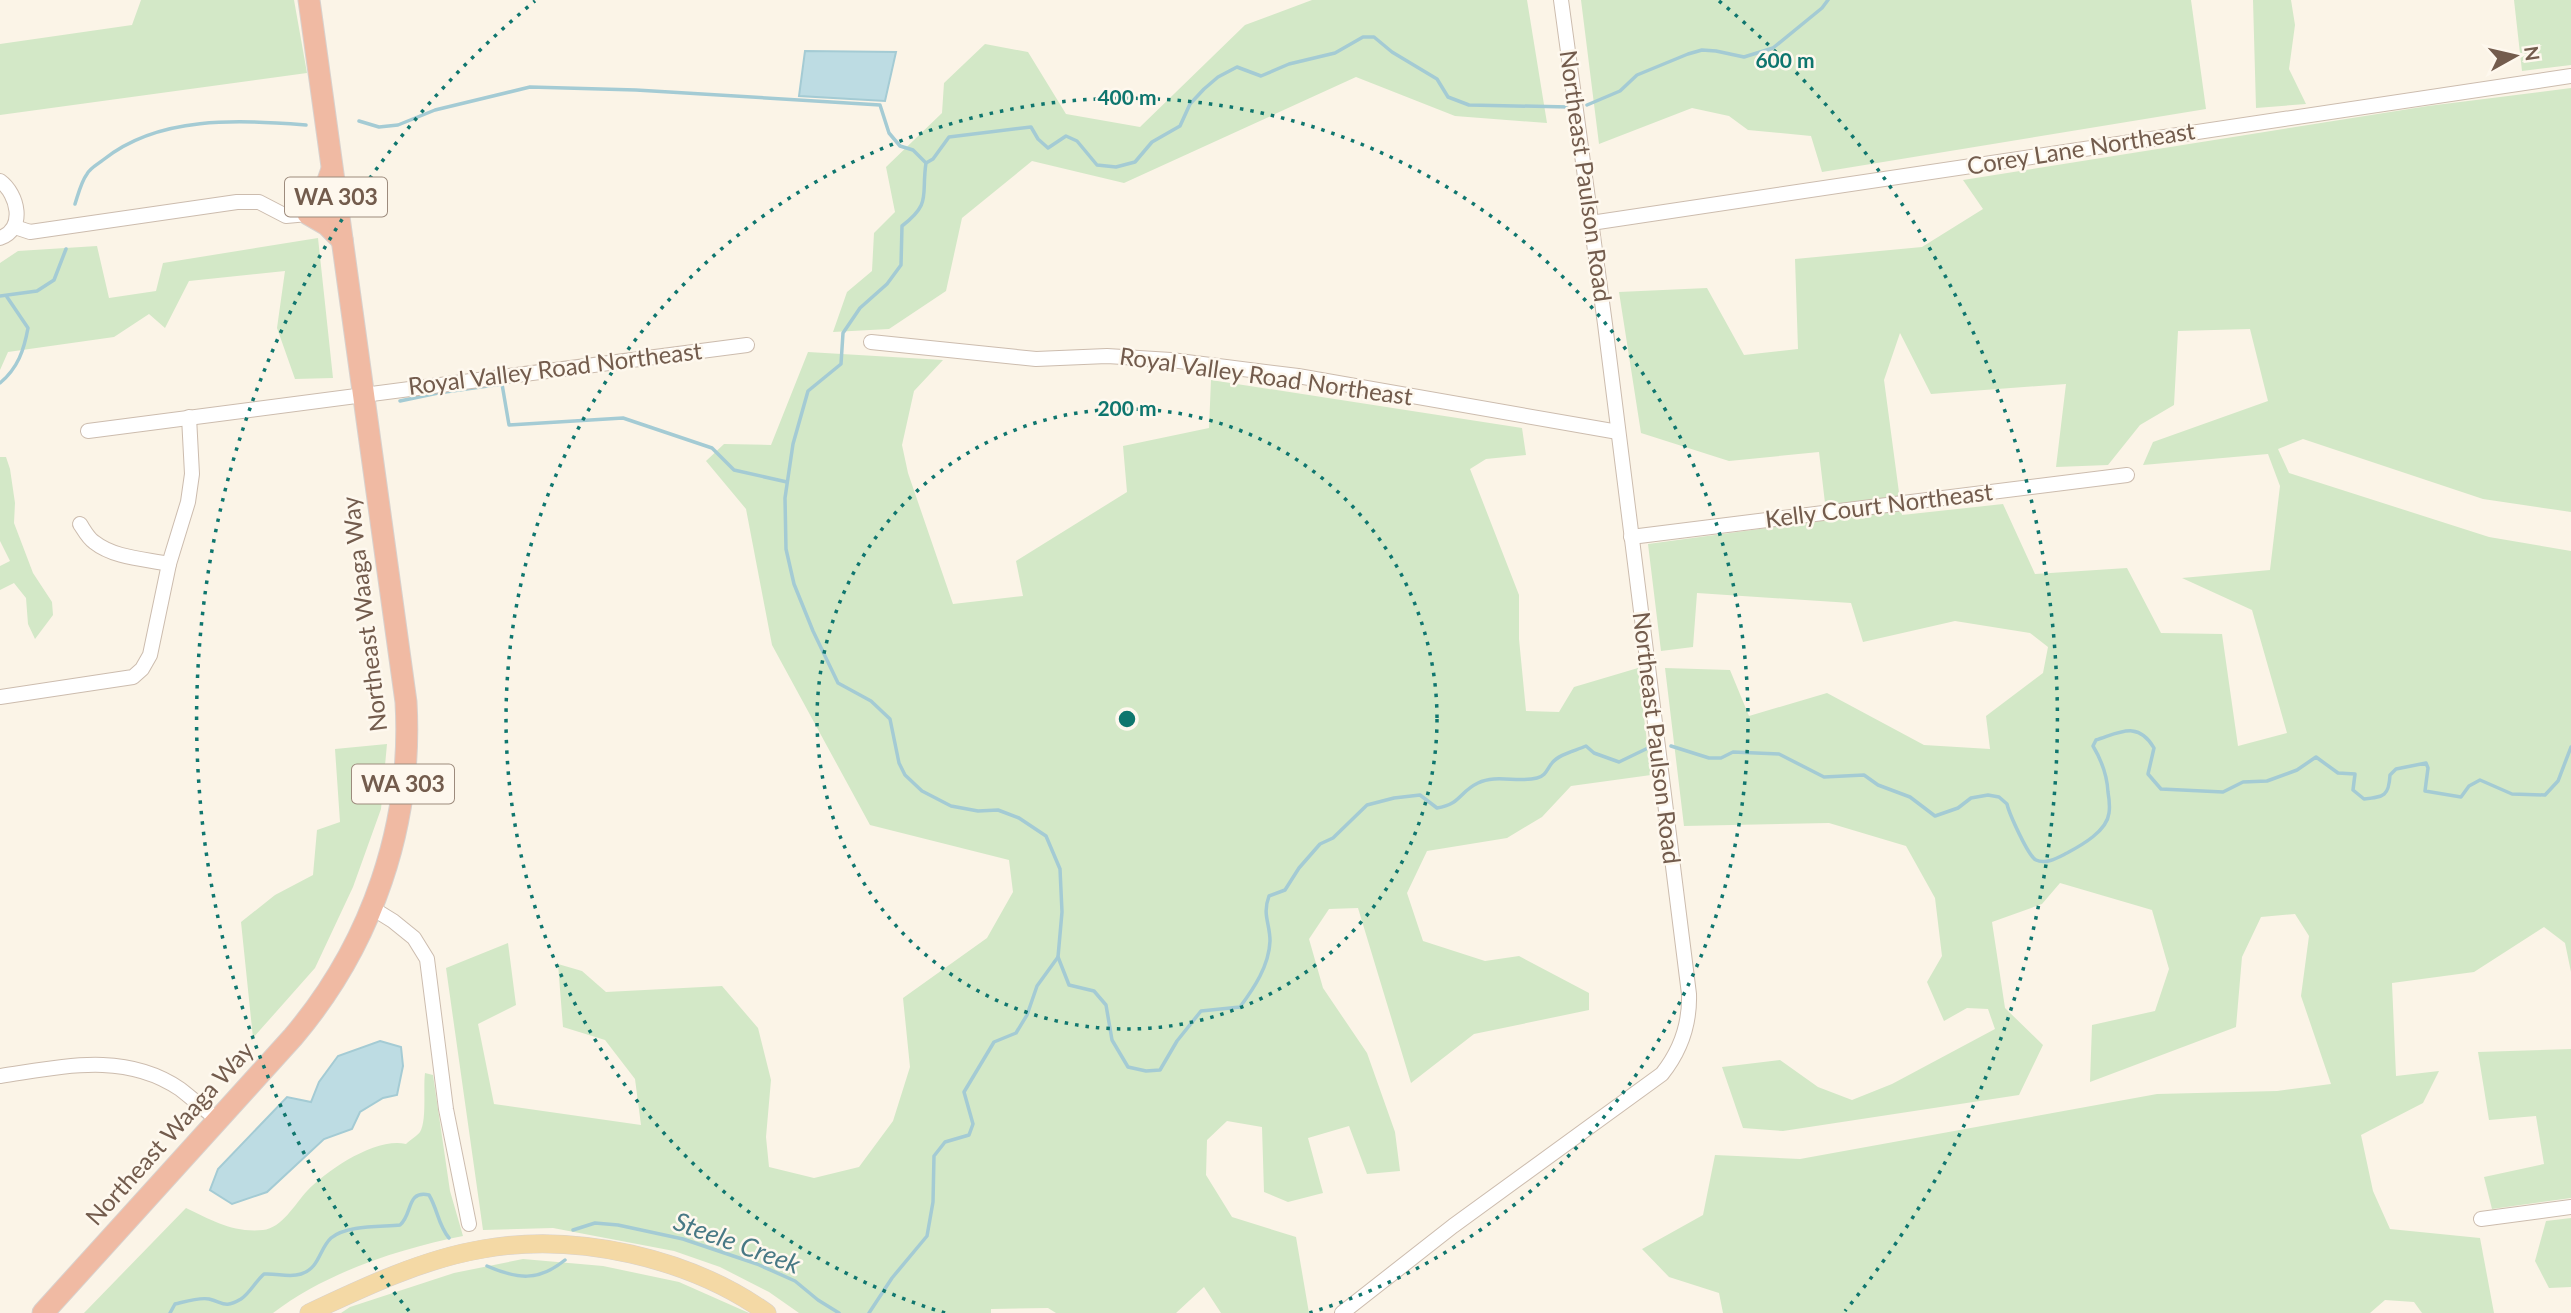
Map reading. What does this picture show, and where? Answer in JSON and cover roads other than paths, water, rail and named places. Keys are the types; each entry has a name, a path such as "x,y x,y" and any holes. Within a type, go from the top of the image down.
{"highway":[{"name":"Northeast Waaga Way","path":"43,1313 293,1037 322,1000 349,956 372,908 389,861 398,820 408,729 403,677 309,0"},
{"path":"332,167 323,195 308,214 327,225 342,240"}],"main road":[{"path":"309,1313 429,1262 485,1248 516,1245 584,1247 636,1255 674,1266 716,1283 767,1313"}],"street":[{"name":"Northeast Paulson Road","path":"1342,1313 1453,1226 1662,1074 1675,1057 1684,1038 1689,994 1561,0"},
{"name":"Corey Lane Northeast","path":"1591,223 2571,76"},
{"path":"0,180 14,199 16,217 15,227 8,235 0,237"},
{"path":"15,227 30,232 237,202 259,202 286,216 308,214"},
{"name":"Royal Valley Road Northeast","path":"871,342 1036,359 1093,356 1153,358 1298,376 1618,432"},
{"name":"Royal Valley Road Northeast","path":"88,431 747,345"},
{"path":"0,697 133,677 142,669 150,655 169,564 188,502 191,474 189,417"},
{"name":"Kelly Court Northeast","path":"1631,537 2127,475"},
{"path":"80,524 93,542 108,550 169,564"},
{"path":"372,908 393,920 414,938 427,959 446,1109 469,1224"},
{"path":"0,1076 86,1064 133,1068 180,1090 218,1120"},
{"path":"2481,1219 2571,1207"}],"water":[{"path":"805,51 896,52 885,101 799,96"},
{"path":"380,1041 401,1047 403,1066 397,1095 383,1098 360,1112 352,1129 324,1139 267,1192 232,1204 210,1190 218,1169 287,1097 311,1102 319,1082 338,1056"}],"waterway":[{"path":"1587,105 1620,91 1637,75 1688,54 1702,50 1744,57 1773,48 1828,0"},
{"path":"869,1313 892,1278 927,1236 933,1202 934,1156 945,1142 969,1135 973,1124 964,1092 994,1042 1016,1033 1027,1015 1037,986 1058,957 1062,912 1060,869 1046,836 1019,818 998,810 978,811 951,806 922,791 905,775 899,763 890,719 871,701 838,683 794,584 786,549 785,498 793,444 808,391 841,364 843,333 860,308 887,284 901,265 902,226 921,205 926,163 933,159 949,137 1031,127 1038,139 1048,148 1066,136 1077,141 1097,165 1116,167 1135,162 1152,142 1180,126 1190,104 1218,77 1237,67 1261,76 1289,64 1335,53 1363,37 1374,37 1392,52 1437,79 1448,97 1469,105 1569,107"},
{"path":"359,121 379,127 398,125 435,110 530,87 636,90 880,105 889,133 900,146 913,150 926,163"},
{"path":"75,204 90,170 125,145 149,135 174,128 227,122 306,125"},
{"path":"0,296 37,291 54,280 66,249"},
{"path":"0,383 19,358 28,328 7,297"},
{"path":"400,401 502,384 509,425 623,418 712,448 734,470 787,482"},
{"path":"1671,746 1709,758 1721,758 1733,752 1779,754 1824,777 1864,775 1878,785 1910,797 1935,816 1958,808 1971,798 1988,795 1999,797 2007,804 2028,851 2036,860 2044,862 2080,846 2104,826 2109,811 2107,785 2104,768 2093,746 2096,740 2120,732 2135,731 2148,739 2154,748 2148,774 2161,789 2223,792 2243,782 2267,781 2297,770 2316,757 2338,773 2355,774 2353,790 2364,799 2384,794 2390,775 2396,769 2426,763 2428,768 2425,791 2461,797 2469,786 2480,780 2512,794 2545,795 2558,781 2571,747"},
{"path":"1058,957 1069,985 1094,991 1106,1005 1112,1040 1128,1067 1146,1071 1160,1070 1177,1041 1201,1011 1240,1007 1267,959 1270,941 1266,914 1269,896 1285,890 1299,868 1320,844 1333,838 1367,805 1420,795 1437,808 1451,804 1472,786 1485,780 1540,777 1559,757 1586,746 1594,753 1619,762 1648,748"},
{"name":"Steele Creek","path":"170,1313 175,1304 196,1299 209,1299 224,1304 235,1302 247,1294 264,1274 301,1274 316,1263 324,1247 338,1234 355,1229 400,1225 413,1199 422,1194 429,1195 442,1228 449,1238"},
{"name":"Steele Creek","path":"573,1230 595,1223 618,1225 683,1239 757,1264 795,1281 839,1313"},
{"name":"Steele Creek","path":"487,1266 508,1274 527,1276 546,1272 565,1260"}]}
